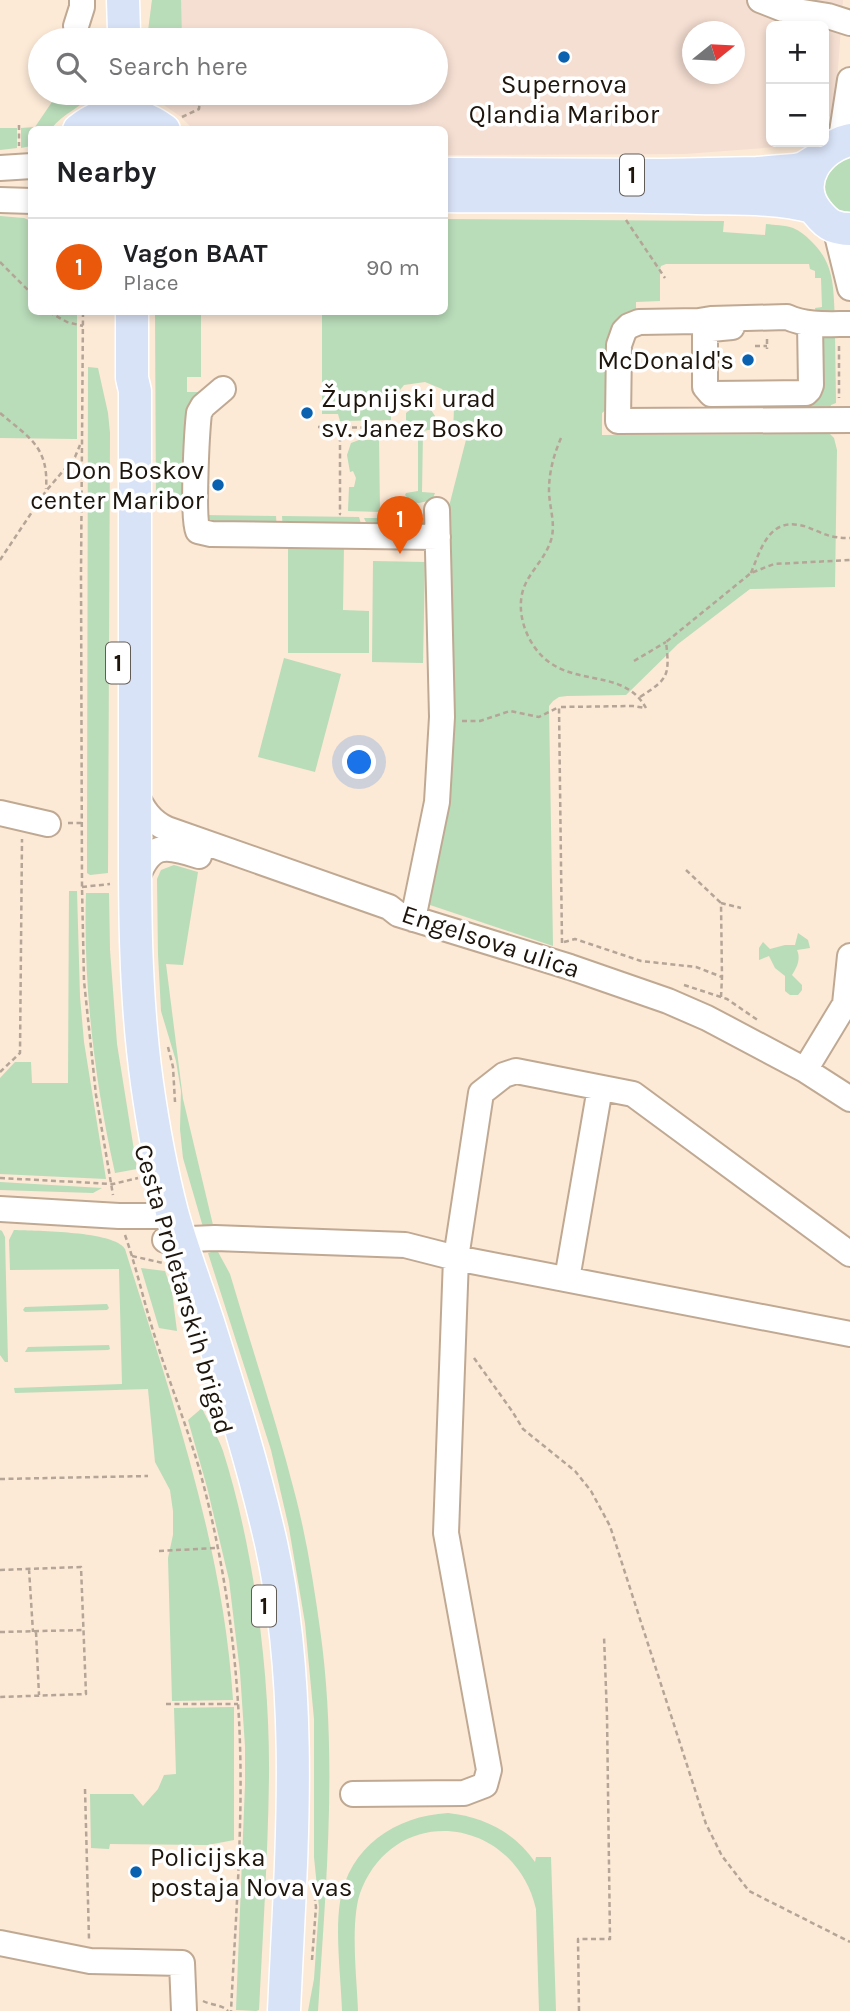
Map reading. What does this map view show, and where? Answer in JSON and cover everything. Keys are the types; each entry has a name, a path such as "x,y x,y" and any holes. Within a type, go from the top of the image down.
{"main road":[{"path":"85,126 97,118 131,117"},
{"name":"1","path":"448,174 757,173 804,168 834,148"},
{"path":"833,221 807,191 808,173 834,148"},
{"name":"1","path":"448,196 775,200 796,202 833,221"},
{"name":"Cesta Proletarskih brigad","path":"114,315 118,393 116,924 119,970 132,1088 148,1177 247,1449 272,1548 281,1602 293,1742 293,1818 284,2011"},
{"path":"132,315 132,378 135,391"},
{"name":"1","path":"135,391 139,379 139,315"},
{"name":"Cesta Proletarskih brigad","path":"135,391 135,793 121,883 137,967 142,1043 161,1163 168,1235 231,1451 255,1553 268,1637 276,1763 267,2011"}],"street":[{"path":"76,26 82,0"},
{"path":"760,0 783,9 828,16 850,23"},
{"path":"834,148 842,132 850,80"},
{"path":"0,168 26,159"},
{"path":"0,177 28,176"},
{"path":"0,190 28,191"},
{"path":"0,200 28,201"},
{"path":"833,221 850,288"},
{"path":"844,334 787,317 639,322 624,331 619,345 611,421 844,414"},
{"path":"804,323 811,385 806,393 707,392 704,340 707,331 717,327 790,326 804,323"},
{"path":"223,388 203,406 200,413 196,514 198,531 211,534 438,537"},
{"path":"121,883 154,852 166,848 386,914 405,916 437,802 442,717 437,510"},
{"name":"Engelsova ulica","path":"135,793 148,816 167,829 389,907 405,916 570,967 668,1001 707,1018 805,1070 850,1099"},
{"path":"0,813 48,824"},
{"path":"805,1070 843,1020 850,956"},
{"path":"353,1794 464,1793 485,1786 489,1770 446,1533 456,1258 481,1093 504,1075 516,1071 633,1094 850,1254"},
{"path":"566,1279 600,1088"},
{"path":"0,1209 119,1216 168,1235 405,1245 456,1258 850,1334"},
{"path":"0,1943 90,1961 182,1963 184,2005"}],"path":[{"path":"131,117 199,109 199,105"},
{"path":"19,125 26,159"},
{"path":"625,217 665,278"},
{"path":"0,262 28,290"},
{"path":"54,315 66,322 83,326"},
{"path":"83,315 80,443 84,981 96,1095 113,1192"},
{"path":"755,346 767,348 767,332"},
{"path":"844,334 844,414"},
{"path":"0,412 36,444 47,478 46,491"},
{"path":"318,427 399,428"},
{"path":"340,428 340,514 350,514"},
{"path":"442,717 467,722 480,721 510,711 539,717 559,707 646,708 640,697 629,689 554,667 535,648 527,635 520,606 522,591 550,544 553,519 549,483 561,438"},
{"path":"0,560 46,491 75,457 80,443"},
{"path":"372,514 384,515 398,510"},
{"path":"751,573 765,539 771,531 779,527 799,525 824,535 850,538"},
{"path":"634,661 666,642 751,573 774,564 850,560"},
{"path":"640,697 663,680 668,670 666,642"},
{"path":"559,707 562,943 575,939 641,961 696,967 722,976"},
{"path":"0,1072 20,1053 22,837"},
{"path":"686,870 721,903 741,908"},
{"path":"82,887 121,883"},
{"path":"721,903 721,997"},
{"path":"166,1037 173,1067 176,1113"},
{"path":"0,1178 113,1184 135,1178"},
{"path":"132,1256 168,1235"},
{"path":"125,1236 198,1467 217,1548 230,1621 238,1704 240,1799 230,2011 202,2001 184,2005"},
{"path":"452,1343 467,1347 523,1429 575,1472 591,1491 610,1526 706,1824 722,1856 749,1891 850,1942"},
{"path":"0,1479 148,1476"},
{"path":"159,1551 217,1548"},
{"path":"0,1570 81,1567 86,1694 0,1697"},
{"path":"29,1569 39,1696"},
{"path":"0,1632 84,1630"},
{"path":"579,2011 578,1939 610,1939 604,1636"},
{"path":"166,1704 238,1704"},
{"path":"85,1789 90,1961"}],"shaded area":[{"name":"Supernova Qlandia Maribor","path":"152,0 843,0 836,95 829,117 829,21 766,21 766,147 776,147 684,154 448,155 448,126 190,126 164,105 448,105 448,28 148,28"}],"green space":[{"path":"152,0 181,0 182,28 148,28"},
{"path":"50,105 80,105 54,126 36,126"},
{"path":"0,128 17,128 17,148 0,150"},
{"path":"21,128 28,128 28,147 21,148"},
{"path":"850,158 850,217 840,215 822,195 821,189 828,168"},
{"path":"0,216 28,220 28,315 77,315 77,439 0,438"},
{"path":"448,219 724,221 723,232 765,235 766,224 787,226 811,241 829,267 835,318 816,312 815,308 822,307 821,278 815,278 815,271 810,269 809,264 666,264 660,269 660,301 636,302 636,314 607,409 602,413 602,435 830,434 837,450 835,587 750,589 678,644 626,695 559,697 549,706 553,946 427,904 443,530 468,432 453,431 454,409 442,389 425,382 404,385 391,401 391,420 340,421 338,414 322,414 322,315 448,315"},
{"path":"155,315 201,315 201,377 187,377 187,392 202,392 186,506 156,505"},
{"path":"835,335 836,403 831,405 829,412 801,409 808,403 817,402 820,336"},
{"path":"88,367 98,368 110,433 108,873 90,875 87,873"},
{"path":"410,410 431,410 435,416 434,429 423,431 422,492 435,493 432,500 419,503 411,502 405,495 418,491 418,431 408,431 406,428 406,413"},
{"path":"359,440 379,440 380,512 348,511 349,487 354,487 356,478 353,471 350,472 347,455 351,443"},
{"path":"201,515 276,516 277,530 206,530"},
{"path":"282,516 359,517 363,531 283,530"},
{"path":"364,518 423,518 428,519 431,524 370,531"},
{"path":"288,545 344,545 343,610 369,611 369,653 288,653"},
{"path":"373,561 425,562 423,663 372,662"},
{"path":"284,658 341,674 315,772 258,757"},
{"path":"174,865 198,872 183,965 166,964 183,1099 213,1225 203,1227 183,1158 180,1129 181,1091 176,1061 161,1011 157,879 161,870"},
{"path":"69,891 77,891 84,1042 106,1179 0,1174 0,1078 15,1062 31,1062 32,1083 68,1083"},
{"path":"86,893 109,893 117,1044 137,1169 115,1173 92,1034 86,963"},
{"path":"798,933 808,940 810,948 797,950 798,963 792,975 802,985 802,990 798,995 790,995 785,991 785,976 775,968 769,956 759,960 759,948 763,942 770,949 795,945"},
{"path":"0,1182 102,1188 93,1193 0,1190"},
{"path":"0,1230 5,1237 8,1362 0,1355"},
{"path":"14,1230 91,1235 118,1243 125,1249 177,1416 207,1528 227,1642 233,1700 172,1701 168,1558 173,1535 173,1511 170,1490 155,1462 148,1389 15,1393 14,1388 122,1384 119,1269 10,1270 9,1240"},
{"path":"217,1250 230,1274 289,1470 307,1547 320,1629 328,1724 329,1820 318,2011 308,2011 314,1979 319,1907 314,1857 314,1719 305,1623 289,1528 271,1450 208,1253"},
{"path":"141,1268 165,1271 172,1292 177,1331 159,1328"},
{"path":"107,1304 107,1310 23,1310 25,1307"},
{"path":"109,1345 108,1350 25,1352 28,1347"},
{"path":"202,1408 221,1445 243,1528 258,1612 267,1696 269,1737 265,1893 259,2010 256,2011 236,2010 245,1746 240,1672 229,1580 188,1420"},
{"path":"234,1707 234,1840 208,1845 110,1844 109,1849 91,1848 90,1794 133,1794 143,1806 158,1789 164,1775 176,1774 174,1708"},
{"path":"448,1813 486,1822 508,1834 535,1862 536,1857 551,1857 556,2011 539,2011 536,1909 524,1878 505,1855 481,1839 455,1832 428,1832 402,1842 379,1860 362,1888 356,1915 358,2011 342,2011 339,1914 345,1883 353,1865 364,1850 393,1828 410,1820"}],"place":[{"name":"Supernova Qlandia Maribor","path":"564,57"},
{"name":"McDonald's","path":"748,360"},
{"name":"Župnijski urad sv. Janez Bosko","path":"307,413"},
{"name":"Don Boskov center Maribor","path":"218,485"},
{"name":"Vagon BAAT","path":"400,554"},
{"name":"Policijska postaja Nova vas","path":"136,1872"}]}
